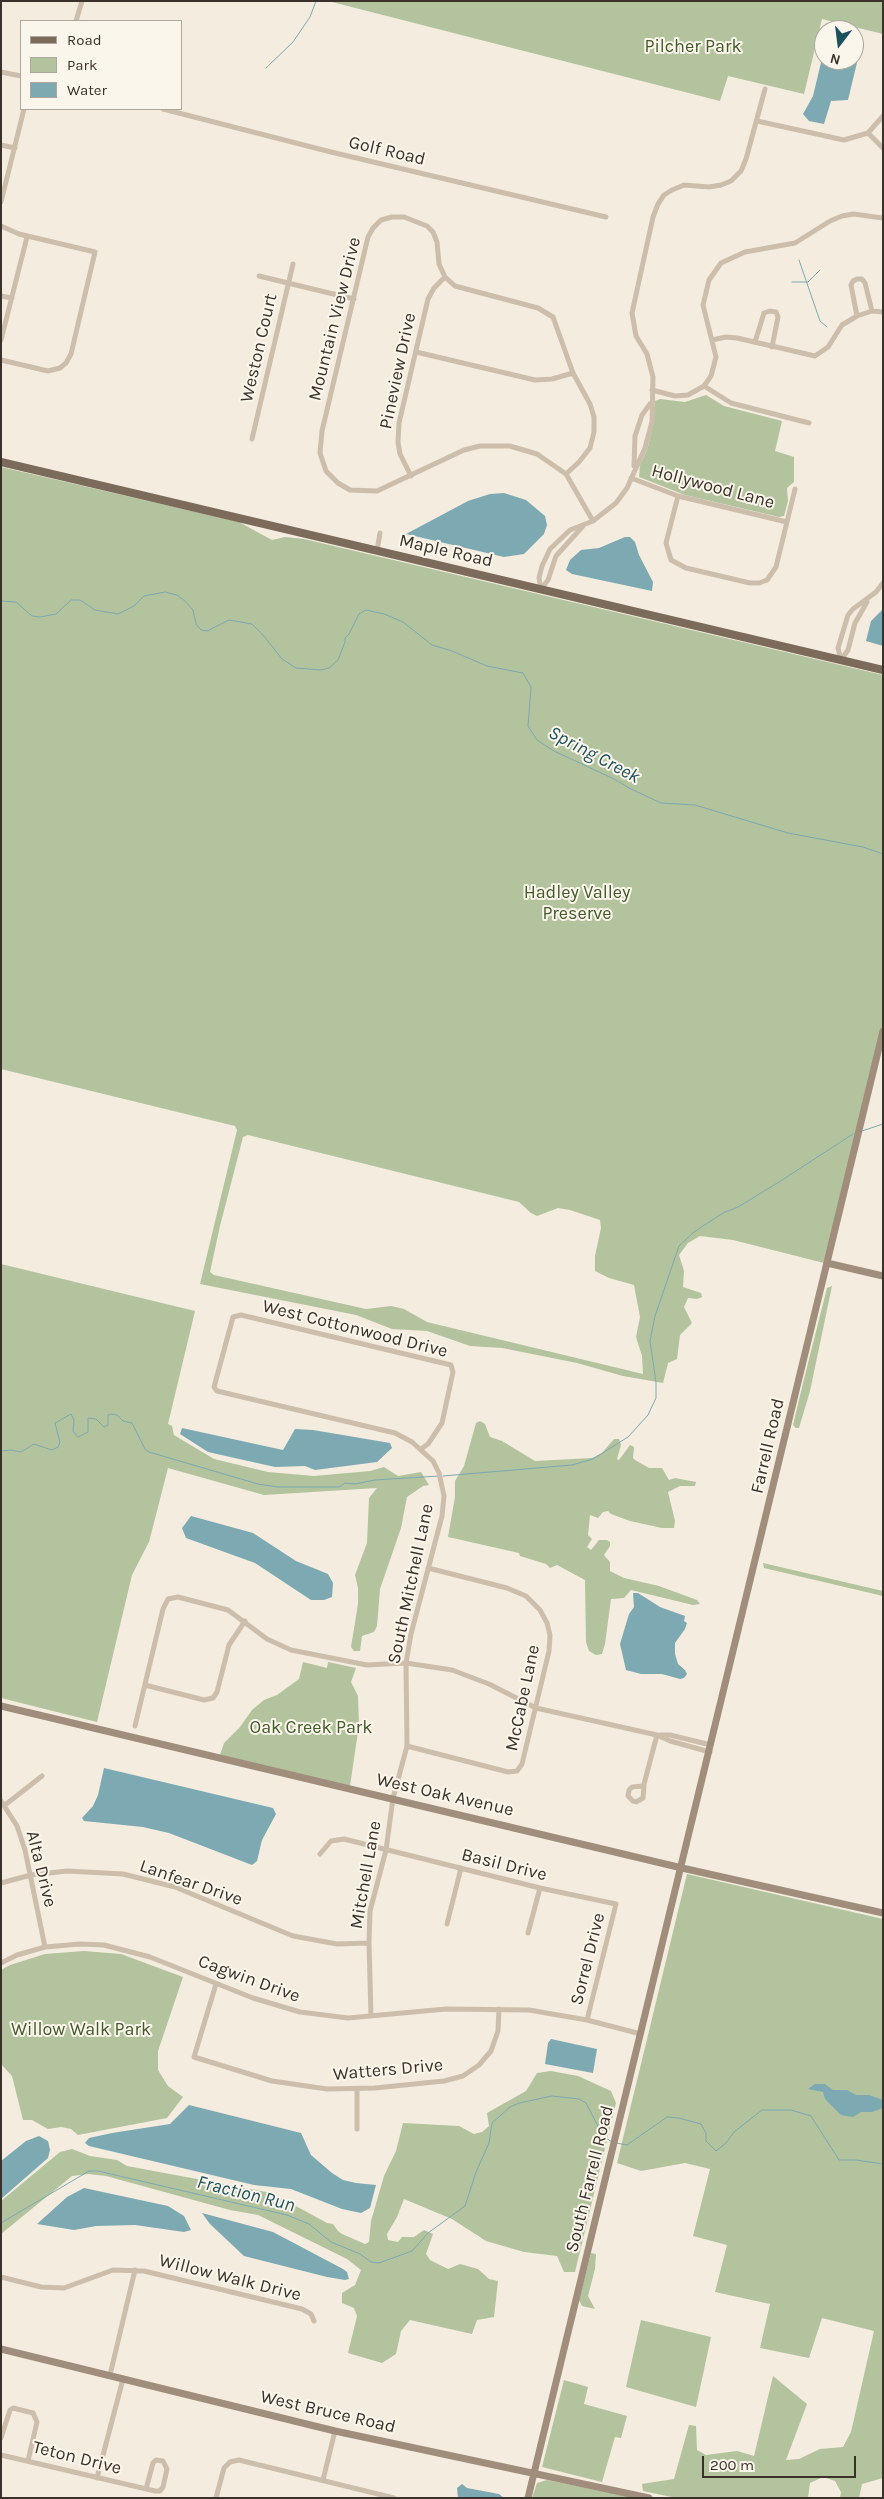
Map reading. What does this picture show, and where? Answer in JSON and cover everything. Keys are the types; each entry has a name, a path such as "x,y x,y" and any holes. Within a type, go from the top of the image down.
{"main road":[{"name":"Maple Road","path":"1,462 883,670"}],"street":[{"path":"76,20 82,1"},
{"path":"1,72 20,76"},
{"path":"541,589 541,572 550,549 563,534 594,521 616,503 631,478 634,468 645,448 652,422 650,403 652,390 651,366 636,336 632,312 653,217 664,195 672,190 684,185 709,188 731,181 741,171 765,89"},
{"path":"1,202 24,110"},
{"name":"Golf Road","path":"167,110 332,153 606,216"},
{"path":"757,121 837,140 851,140 868,133 883,116"},
{"path":"868,133 883,148"},
{"path":"1,145 15,148"},
{"path":"652,390 675,396 688,395 704,386 716,366 712,340 703,305 709,280 722,263 745,252 795,243 830,221 842,216 853,214 883,218"},
{"name":"Mountain View Drive","path":"411,476 378,491 361,492 344,487 326,471 321,456 320,443 368,237 373,228 381,220 392,217 417,221 433,232 437,242 439,264 446,277"},
{"path":"1,226 27,237 95,252 70,358 60,368 48,372 1,360"},
{"path":"1,340 27,237"},
{"name":"Weston Court","path":"252,439 293,264"},
{"path":"259,276 354,299"},
{"path":"446,277 461,289 534,306 548,313 558,328 573,373 590,404 594,432 590,448 566,474"},
{"name":"Pineview Drive","path":"411,476 400,454 398,428 428,299 434,288 446,277"},
{"path":"857,316 851,285 857,279 865,283 872,312"},
{"path":"1,296 12,298"},
{"path":"755,342 764,313 776,312 778,317 772,347"},
{"path":"712,340 726,337 815,356 823,353 842,324 857,316 872,312 883,312"},
{"path":"416,352 535,380 552,379 573,373"},
{"path":"704,386 720,398 731,403 808,423"},
{"path":"634,468 635,436 642,415 650,403"},
{"path":"411,476 464,450 494,445 510,446 537,454 566,474 594,521"},
{"name":"Hollywood Lane","path":"631,478 678,496 787,522"},
{"path":"678,496 666,543 671,560 686,568 741,581 759,583 767,580 772,574 795,489"},
{"path":"541,589 548,580 552,564 560,550 583,526"},
{"path":"377,551 380,533"},
{"path":"841,660 848,650 855,623 865,604 883,583"},
{"path":"841,660 838,648 846,620 853,609 876,592"},
{"name":"Farrell Road","path":"682,1868 883,1030"},
{"path":"827,1263 883,1276"},
{"name":"West Cottonwood Drive","path":"214,1387 231,1324 234,1317 240,1315 443,1362 451,1365 454,1372 444,1417 434,1436 421,1449"},
{"name":"South Mitchell Lane","path":"214,1387 216,1391 395,1433 421,1449 433,1462 444,1496 442,1516 406,1663 407,1746 394,1798"},
{"name":"McCabe Lane","path":"407,1746 508,1772 517,1770 522,1764 549,1651 550,1636 547,1623 540,1610 526,1596 507,1588 428,1568"},
{"path":"142,1740 135,1726 162,1609 168,1599 178,1597 219,1607 245,1621 267,1639 290,1650 367,1665 406,1663 452,1670 489,1684 536,1708 657,1735 670,1734 710,1748"},
{"path":"144,1686 204,1700 213,1698 218,1692 229,1645 245,1621"},
{"name":"West Oak Avenue","path":"1,1706 682,1868 883,1912"},
{"path":"122,1736 135,1726"},
{"path":"644,1786 657,1735"},
{"path":"3,1803 42,1776"},
{"name":"Mitchell Lane","path":"371,2016 368,1944 370,1911 386,1850 394,1798"},
{"name":"Alta Drive","path":"3,1803 17,1826 31,1875 45,1947"},
{"name":"Basil Drive","path":"320,1854 331,1841 344,1839 540,1888 616,1904"},
{"path":"447,1924 461,1868"},
{"name":"South Farrell Road","path":"528,2498 682,1868"},
{"name":"Lanfear Drive","path":"1,1883 31,1875 67,1871 123,1874 175,1887 293,1936 323,1942 368,1944"},
{"path":"528,1933 540,1888"},
{"name":"Sorrel Drive","path":"588,2020 616,1904"},
{"name":"Cagwin Drive","path":"1,1963 17,1955 45,1947 80,1944 128,1950 277,2006 300,2012 348,2018 446,2009 499,2009 549,2012 641,2034"},
{"name":"Watters Drive","path":"216,1984 194,2057 272,2081 327,2089 357,2089 444,2081 463,2076 479,2065 491,2052 498,2031 499,2009"},
{"path":"357,2089 357,2129"},
{"name":"Willow Walk Drive","path":"1,2277 41,2287 64,2288 113,2270 136,2270 302,2309 311,2314 314,2321"},
{"name":"Willow Walk Drive","path":"110,2375 136,2270"},
{"name":"West Bruce Road","path":"1,2349 336,2430 649,2498"},
{"path":"97,2478 124,2378"},
{"path":"1,2438 10,2410 13,2408 33,2413 37,2422 28,2461"},
{"path":"323,2480 336,2430"},
{"name":"Teton Drive","path":"1,2455 146,2489"},
{"path":"156,2460 163,2461 167,2469 163,2487 160,2491 146,2489 153,2463 156,2460"},
{"path":"216,2498 224,2468 235,2461 243,2461 394,2498"}],"green space":[{"name":"Pilcher Park","path":"328,1 883,1 883,34 864,29 864,20 814,20 814,52 804,94 728,76 720,101"},
{"path":"706,395 724,406 782,421 775,451 794,457 794,482 787,488 788,501 784,516 779,517 685,495 639,477 640,465 647,450 652,431 655,401 660,399 685,402"},
{"name":"Hadley Valley Preserve","path":"1,467 239,522 272,540 285,537 304,539 883,675 883,1022 824,1263 733,1240 700,1236 688,1243 679,1255 684,1271 683,1287 701,1293 702,1297 697,1299 688,1298 684,1307 692,1323 680,1335 677,1359 668,1363 663,1383 623,1376 577,1363 502,1348 470,1346 427,1331 392,1329 356,1315 200,1284 237,1130 235,1126 1,1069","holes":["248,1135 519,1202 537,1216 558,1208 600,1220 601,1228 595,1256 595,1271 609,1278 634,1285 640,1317 636,1337 642,1356 643,1374 427,1322 404,1309 391,1306 366,1309 214,1275 210,1272 243,1137"]},
{"path":"1,1264 195,1311 168,1424 172,1426 174,1435 214,1459 268,1472 314,1476 370,1471 384,1467 398,1476 421,1472 429,1485 423,1486 407,1497 401,1528 380,1589 377,1626 374,1632 362,1636 360,1651 354,1651 351,1647 358,1604 358,1588 355,1575 367,1543 369,1498 377,1488 264,1495 168,1468 149,1542 132,1575 97,1722 1,1698"},
{"path":"832,1286 810,1391 799,1428 796,1428 793,1425 827,1288"},
{"path":"480,1421 485,1424 490,1437 502,1441 535,1461 592,1458 602,1453 614,1439 619,1439 621,1445 617,1459 619,1460 630,1445 634,1447 633,1458 635,1460 649,1468 662,1468 669,1480 675,1478 696,1482 695,1486 680,1486 668,1492 675,1521 674,1528 662,1528 630,1521 608,1511 603,1512 598,1518 590,1515 588,1535 592,1539 587,1547 591,1550 599,1540 607,1540 610,1542 610,1546 604,1555 610,1562 610,1571 624,1578 659,1586 697,1600 700,1604 693,1605 631,1590 624,1598 611,1599 605,1644 602,1654 596,1655 589,1651 586,1642 585,1580 557,1565 550,1568 546,1564 520,1556 519,1553 448,1537 455,1497 455,1481 464,1466 476,1423"},
{"path":"763,1563 883,1591 883,1596 764,1568"},
{"name":"Oak Creek Park","path":"303,1662 327,1668 328,1662 356,1668 351,1682 358,1696 359,1725 350,1786 220,1755 224,1743 240,1727 252,1710 264,1700 277,1695 299,1679"},
{"path":"687,1874 883,1919 883,2478 862,2484 859,2498 840,2498 841,2492 835,2481 823,2477 810,2483 808,2498 676,2498 643,2491 642,2484 674,2479 689,2425 696,2426 697,2450 706,2455 737,2451 754,2456 773,2376 807,2404 786,2460 799,2459 820,2449 843,2447 851,2432 874,2331 822,2318 809,2358 760,2348 770,2304 715,2292 727,2245 693,2236 710,2169 685,2163 641,2171 617,2163"},
{"name":"Willow Walk Park","path":"84,1951 121,1954 183,1977 158,2051 158,2070 168,2086 183,2097 167,2118 78,2135 71,2129 61,2127 48,2129 32,2120 23,2120 12,2076 1,2064 1,1970 10,1965 45,1954"},
{"path":"551,2071 578,2076 611,2091 616,2103 575,2272 564,2272 557,2256 524,2252 486,2241 452,2219 404,2199 397,2217 387,2234 388,2240 398,2242 402,2237 414,2237 424,2230 433,2234 426,2254 430,2260 448,2269 460,2264 478,2269 489,2279 498,2281 494,2317 477,2320 472,2334 410,2320 401,2331 396,2354 382,2363 348,2353 357,2316 354,2308 342,2303 342,2293 355,2285 361,2270 347,2259 258,2215 230,2210 106,2176 88,2174 72,2176 1,2234 1,2201 60,2152 72,2149 90,2156 117,2160 127,2166 272,2193 327,2223 333,2224 342,2234 365,2244 369,2242 371,2221 384,2176 396,2151 403,2123 459,2126 474,2134 482,2132 489,2126 487,2113 526,2091 537,2073"},
{"path":"591,2253 596,2254 595,2269 588,2296 595,2309 582,2306 579,2300"},
{"path":"641,2320 711,2337 696,2407 626,2387"},
{"path":"564,2380 588,2387 584,2404 627,2416 621,2438 615,2437 602,2482 542,2467"},
{"path":"547,2480 637,2498 532,2498 537,2483"}],"water":[{"path":"819,70 855,70 848,100 831,101 824,124 809,121 803,114 813,96"},
{"path":"504,493 526,500 545,516 547,525 544,534 524,554 504,557 406,534 468,501 490,494"},
{"path":"625,537 630,537 635,542 639,555 653,582 652,591 572,574 566,570 570,560 581,550 599,548"},
{"path":"883,609 883,646 866,641 871,621"},
{"path":"182,1428 283,1450 295,1429 313,1430 390,1443 392,1448 377,1462 315,1470 305,1466 275,1467 208,1452 180,1434"},
{"path":"191,1516 253,1533 296,1561 328,1574 333,1583 332,1597 324,1600 311,1600 255,1563 186,1538 182,1528"},
{"path":"633,1593 638,1593 660,1607 685,1616 684,1621 687,1623 685,1629 675,1643 675,1654 678,1664 687,1674 684,1678 680,1679 662,1674 641,1674 626,1670 620,1644 629,1614 634,1607"},
{"path":"104,1768 273,1808 276,1814 262,1840 257,1861 252,1865 169,1833 143,1827 84,1821 82,1818 93,1806 98,1795"},
{"path":"551,2039 597,2049 593,2073 545,2064 548,2043"},
{"path":"815,2084 825,2084 833,2090 847,2090 856,2095 869,2095 883,2100 883,2108 872,2112 861,2112 853,2117 841,2115 825,2099 823,2092 808,2089"},
{"path":"189,2105 301,2133 311,2155 332,2173 343,2180 376,2185 370,2208 361,2213 342,2209 291,2189 254,2185 89,2146 85,2143 89,2138 170,2124"},
{"path":"39,2136 48,2141 50,2150 48,2158 1,2199 1,2161 26,2141"},
{"path":"84,2188 168,2206 184,2216 191,2230 184,2232 135,2225 96,2226 74,2230 37,2224 67,2197"},
{"path":"202,2213 273,2232 343,2269 347,2272 349,2279 327,2277 244,2256 210,2224"},
{"path":"462,2484 467,2488 499,2494 504,2498 458,2498 457,2488"}],"waterway":[{"path":"266,68 293,42 310,17 316,1"},
{"path":"799,260 820,321 827,327"},
{"path":"792,282 808,282 820,270"},
{"name":"Spring Creek","path":"1,601 16,602 32,616 40,617 56,614 71,600 80,600 95,610 118,614 134,606 144,596 165,592 177,595 185,601 193,610 196,624 201,630 207,631 229,620 252,624 282,659 296,668 321,670 329,668 338,660 345,638 359,614 366,610 384,614 403,622 432,645 452,651 487,666 523,673 531,687 528,726 537,740 554,751 631,789 661,803 695,805 788,833 863,847 883,854"},
{"path":"862,1131 883,1124"},
{"path":"443,1476 572,1465 593,1459 628,1437 648,1415 656,1398 656,1382 650,1341 655,1316 679,1246 694,1232 723,1213 738,1207 853,1134"},
{"path":"1,1451 21,1452 34,1444 52,1450 58,1447 60,1442 55,1423 71,1414 74,1420 73,1431 78,1437 88,1432 88,1418 96,1419 104,1427 108,1425 108,1415 111,1414 117,1415 123,1421 132,1423 145,1449 149,1452 258,1484 278,1487 339,1487 345,1483 355,1484 375,1480 439,1476"},
{"name":"Fraction Run","path":"1,2223 89,2171 98,2171 287,2215 309,2224 331,2242 360,2254 371,2262 379,2263 412,2251 428,2233 465,2206 476,2172 489,2143 492,2123 510,2107 519,2103 552,2096 579,2099 586,2103 603,2136 612,2142"},
{"name":"Fraction Run","path":"616,2143 627,2145 667,2117 701,2124 706,2133 706,2141 716,2151 726,2143 734,2132 762,2110 791,2110 811,2116 839,2160 856,2160 883,2164"}]}
